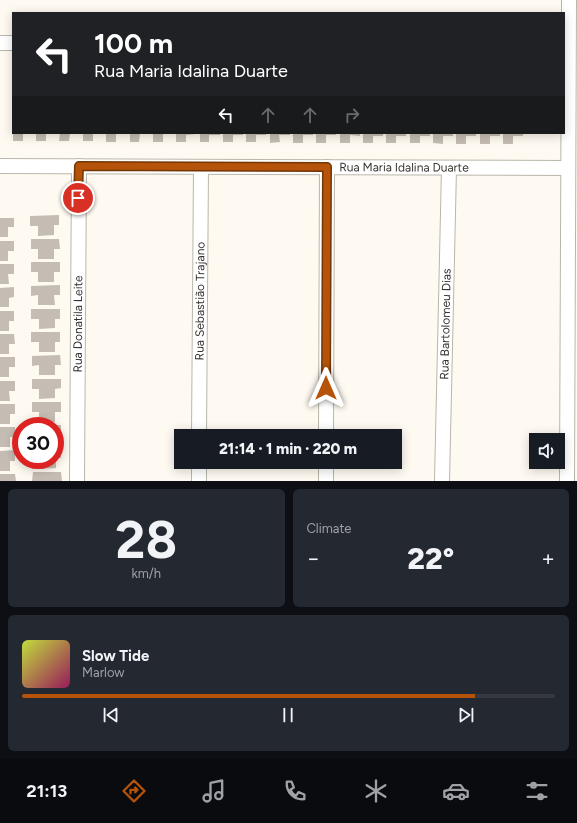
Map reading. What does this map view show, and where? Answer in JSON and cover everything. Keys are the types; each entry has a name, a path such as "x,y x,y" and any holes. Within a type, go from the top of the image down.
{"street":[{"path":"567,481 568,168 566,50 569,0"},
{"path":"0,42 12,43"},
{"name":"Rua Maria Idalina Duarte","path":"0,166 568,168"},
{"name":"Rua Donatila Leite","path":"77,481 79,166"},
{"name":"Rua Sebastião Trajano","path":"199,429 201,167"},
{"path":"326,429 327,167"},
{"name":"Rua Bartolomeu Dias","path":"442,481 449,168"},
{"path":"199,469 199,481"},
{"path":"326,469 326,481"}],"building":[{"path":"13,134 23,134 23,141 13,141"},
{"path":"36,134 46,134 46,141 36,141"},
{"path":"60,134 70,134 69,141 59,141"},
{"path":"83,134 93,134 93,141 83,141"},
{"path":"106,134 116,134 116,142 106,142"},
{"path":"130,134 140,134 139,142 130,142"},
{"path":"153,134 163,134 163,142 153,142"},
{"path":"176,134 196,134 186,135 186,142 176,142"},
{"path":"200,134 220,134 209,135 209,142 200,142"},
{"path":"223,134 243,134 233,135 233,142 223,142"},
{"path":"246,134 266,134 256,135 256,142 246,142"},
{"path":"270,134 290,134 279,135 280,142 270,143"},
{"path":"293,134 313,134 303,135 303,143 293,143"},
{"path":"316,134 336,134 326,135 326,143 316,143"},
{"path":"340,134 360,134 360,136 350,135 350,143 340,143"},
{"path":"363,134 383,134 383,136 373,136 373,143 363,143"},
{"path":"386,134 406,134 406,136 396,136 396,143 386,143"},
{"path":"410,134 430,134 430,136 420,136 420,143 410,143"},
{"path":"433,134 453,134 453,136 443,136 443,144 433,143"},
{"path":"456,134 476,134 476,136 466,136 466,144 456,144"},
{"path":"480,134 500,134 500,136 490,136 490,144 480,144"},
{"path":"503,134 523,134 523,136 513,136 513,144 503,144"},
{"path":"59,215 59,225 54,225 54,235 38,236 38,226 30,226 30,216"},
{"path":"0,218 14,218 14,227 8,227 8,237 0,237"},
{"path":"31,239 59,239 60,249 54,249 54,259 38,259 38,249 31,249"},
{"path":"0,241 14,241 14,251 8,251 8,261 0,261"},
{"path":"31,262 60,262 60,272 54,272 54,282 38,282 38,272 31,272"},
{"path":"0,264 14,264 14,274 8,274 9,284 0,284"},
{"path":"60,285 60,295 54,295 55,305 38,305 38,295 31,296 31,286"},
{"path":"14,287 14,297 9,298 9,307 0,307 0,288"},
{"path":"31,309 60,309 60,319 55,319 55,328 39,329 39,319 31,319"},
{"path":"0,311 14,311 14,321 9,321 9,331 0,331"},
{"path":"31,332 60,332 60,342 55,342 55,352 39,352 39,342 31,342"},
{"path":"0,334 14,334 15,344 9,344 9,354 0,354"},
{"path":"60,355 61,365 55,365 55,375 39,375 39,365 32,366 32,356"},
{"path":"0,357 15,357 15,367 9,367 9,377 0,377"},
{"path":"32,379 61,379 61,388 55,389 55,398 39,399 39,389 32,389"},
{"path":"0,381 15,381 15,391 9,391 10,401 0,401"},
{"path":"32,402 61,402 61,412 55,412 55,417 39,417 39,412 32,412"},
{"path":"0,404 15,404 15,414 10,414 10,424 0,424"},
{"path":"0,427 12,427 10,447 0,447"},
{"path":"12,450 10,471 0,471 0,451"},
{"path":"33,472 61,472 62,481 32,481"},
{"path":"0,474 15,474 16,481 0,481"}],"route":[{"path":"78,198 79,166 327,167 326,388"}]}
